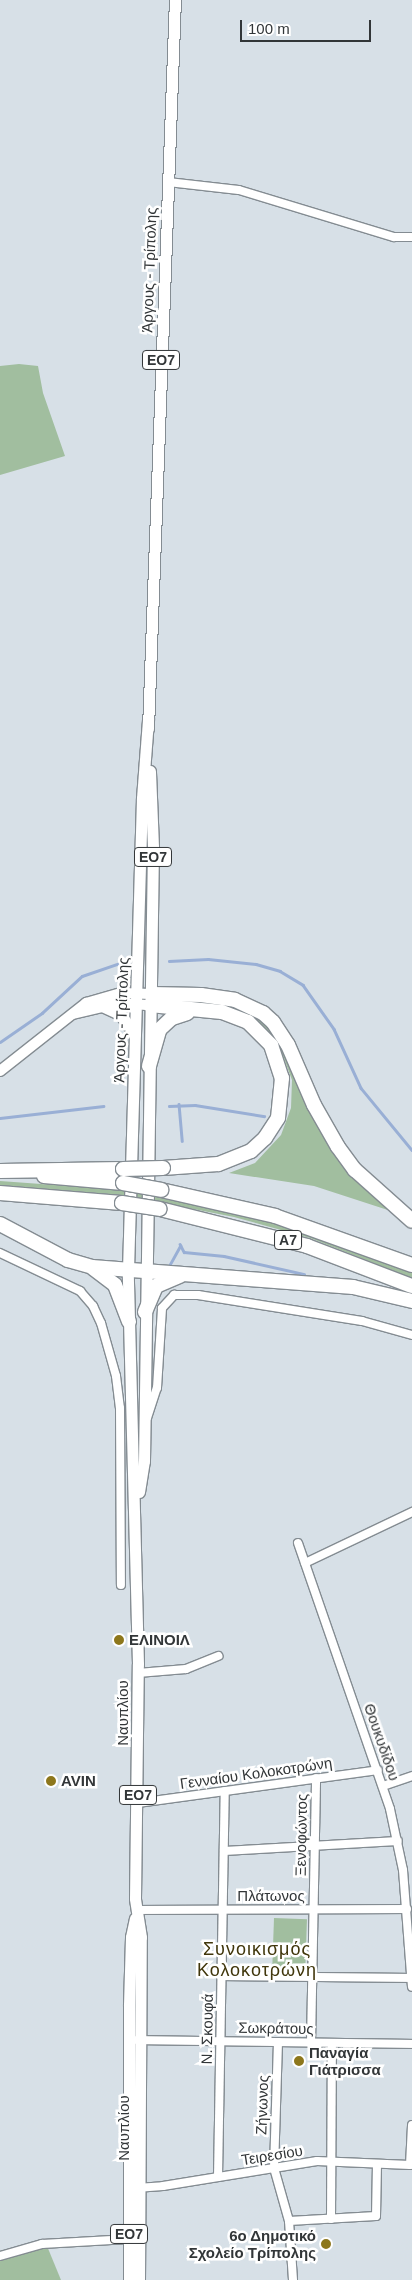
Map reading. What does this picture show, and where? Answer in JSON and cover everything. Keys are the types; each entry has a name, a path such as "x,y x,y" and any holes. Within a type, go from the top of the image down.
{"highway":[{"path":"143,999 201,995 235,1000 263,1013 273,1022 288,1045 314,1105 338,1147 355,1170 412,1221"},
{"path":"0,1172 162,1168 218,1164 242,1157 265,1138 278,1118 281,1104 280,1066 264,1036 248,1022 230,1013 194,1010 143,999"},
{"path":"149,1066 159,1030 172,1018 194,1010"},
{"name":"Α7","path":"0,1172 123,1183 161,1190 275,1216 412,1265"},
{"name":"Α7","path":"0,1193 122,1203 160,1209 307,1246 412,1286"},
{"path":"0,1224 68,1260 92,1267 353,1287 412,1302"},
{"path":"92,1267 115,1285 128,1321"},
{"path":"144,1312 156,1286 186,1275"}],"main road":[{"name":"Άργους - Τρίπολης","path":"128,1321 135,1035 143,999 153,847 148,720 174,0"},
{"path":"0,1071 71,1014 95,999 122,993 143,999"},
{"name":"Άργους - Τρίπολης","path":"143,999 149,1066 144,1312"},
{"path":"71,1014 102,1006 143,999"},
{"path":"102,1006 121,1015 135,1035"},
{"name":"Ναυπλίου","path":"136,1510 143,1472 144,1312"},
{"name":"Ναυπλίου","path":"128,1321 136,1510 138,1673 136,1913 130,1937 134,2040 134,2188 139,2280"},
{"name":"Ναυπλίου","path":"129,2280 129,2239 134,2188"}],"street":[{"path":"168,182 239,190 385,234 412,237"},
{"path":"0,1254 80,1291 93,1306 100,1322 116,1376 120,1408 121,1585"},
{"path":"144,1424 158,1388 162,1308 174,1295 198,1295 362,1321 412,1335"},
{"path":"305,1562 412,1512"},
{"name":"Θουκυδίδου","path":"298,1543 378,1770 398,1841 407,1909 412,1986"},
{"path":"138,1673 186,1669 219,1656"},
{"name":"Γενναίου Κολοκοτρώνη","path":"138,1803 378,1770"},
{"path":"383,1786 412,1776"},
{"name":"Ξενοφώντος","path":"311,2043 316,1778"},
{"name":"Ν. Σκουφά","path":"218,2177 225,1791"},
{"path":"224,1851 398,1841"},
{"name":"Πλάτωνος","path":"136,1913 223,1910 407,1909"},
{"path":"222,1976 412,1978"},
{"name":"Σωκράτους","path":"134,2040 412,2044"},
{"name":"Ζήνωνος","path":"278,2042 274,2168 289,2221 293,2280"},
{"path":"331,2219 332,2043"},
{"name":"Τειρεσίου","path":"134,2188 274,2168 331,2162 410,2165 412,2125"},
{"path":"289,2221 376,2216 377,2164"},
{"path":"0,2256 42,2244 129,2239"}],"green space":[{"path":"19,364 38,366 43,393 65,456 0,475 0,366"},
{"path":"202,999 244,1008 279,1034 313,1107 397,1213 314,1186 229,1173 255,1163 281,1135 291,1108 292,1080 279,1045 262,1028 168,1004"},
{"path":"0,1181 123,1190 273,1222 385,1261 412,1273 412,1278 310,1238 234,1217 122,1195 0,1185"},
{"path":"274,1918 307,1919 305,1973 272,1972"},
{"path":"47,2246 61,2280 0,2280 0,2261"}],"waterway":[{"path":"169,961 208,959 256,964 280,971 303,985 334,1029 361,1088 412,1150"},
{"path":"0,1042 42,1013 82,976 123,962"},
{"path":"179,1104 182,1141"},
{"path":"169,1106 195,1105 264,1116"},
{"path":"0,1118 103,1106"},
{"path":"180,1244 184,1252 224,1256 304,1274"},
{"path":"169,1266 180,1246"}],"place":[{"name":"ΕΛΙΝΟΙΛ","path":"119,1640"},
{"name":"AVIN","path":"51,1781"},
{"name":"Παναγία Γιάτρισσα","path":"299,2061"},
{"name":"6ο Δημοτικό Σχολείο Τρίπολης","path":"326,2244"}],"district":[{"name":"Συνοικισμός Κολοκοτρώνη","path":"257,1960"}]}
